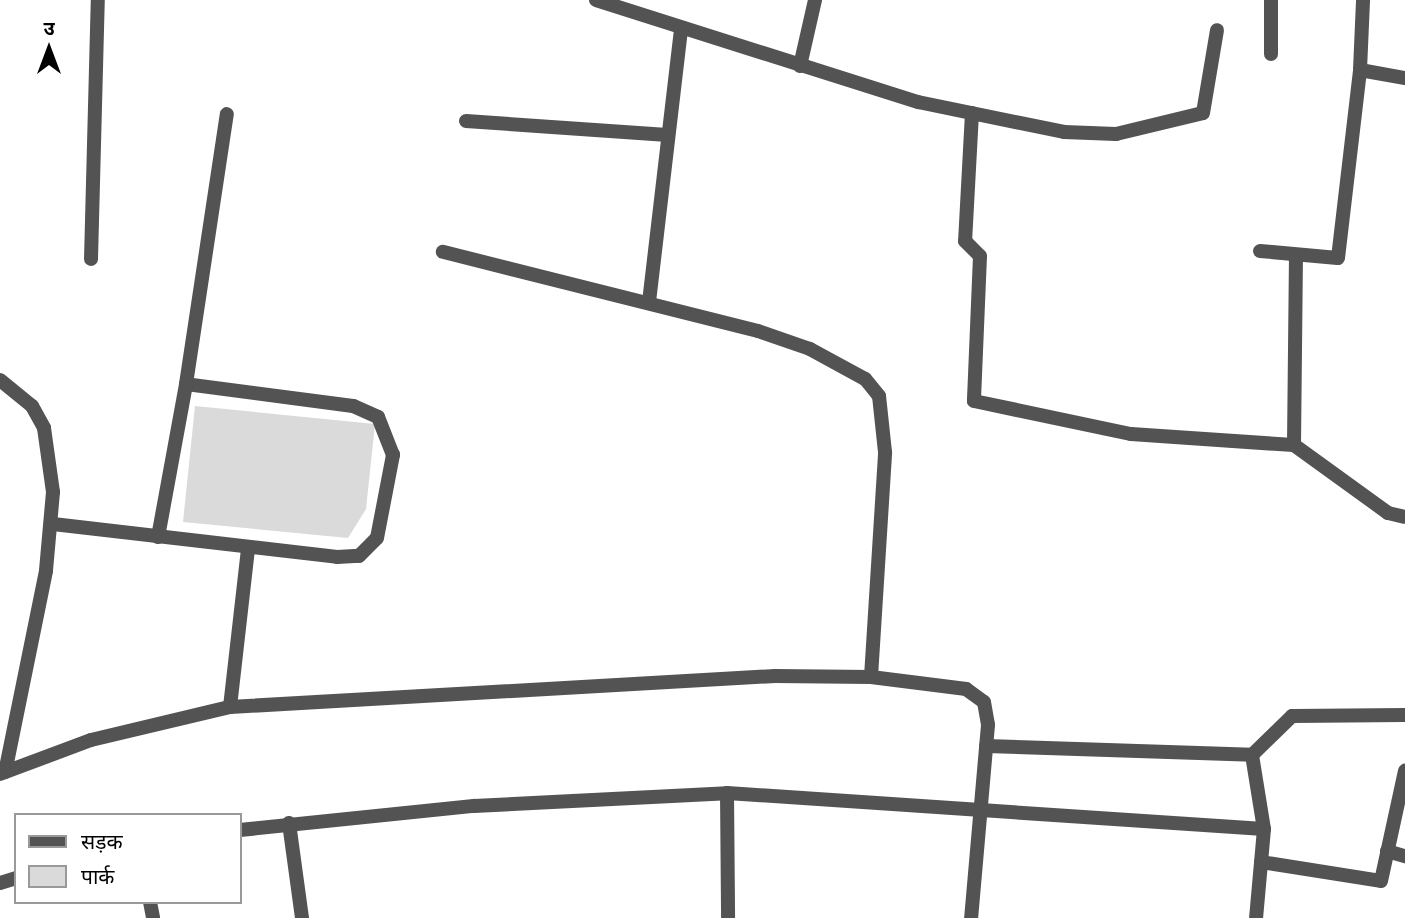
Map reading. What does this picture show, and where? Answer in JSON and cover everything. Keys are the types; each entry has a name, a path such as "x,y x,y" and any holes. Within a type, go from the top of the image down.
{"street":[{"path":"91,259 97,0"},
{"path":"596,0 800,66 972,113 1064,132 1116,134 1203,113 1217,30"},
{"path":"800,66 815,0"},
{"path":"1271,0 1271,54"},
{"path":"1260,251 1338,258 1360,70 1363,0"},
{"path":"649,302 681,29"},
{"path":"1360,70 1405,78"},
{"path":"972,113 965,241 980,256 974,401 1131,434 1294,445 1388,513 1405,517"},
{"path":"158,537 186,384 227,114"},
{"path":"466,121 668,135"},
{"path":"443,252 649,302 810,349 864,379 879,396 885,452 871,677"},
{"path":"1294,445 1296,255"},
{"path":"0,380 32,406 44,428 53,524 2,773"},
{"path":"53,524 337,557 370,549 382,523 390,438 378,417 354,406 186,384"},
{"path":"230,707 248,548"},
{"path":"2,773 91,740 230,707 775,676 871,677 977,692 987,714 982,809 971,918"},
{"path":"986,746 1252,755 1292,716 1405,715"},
{"path":"1252,755 1264,829 1256,918"},
{"path":"1261,862 1381,881 1405,771"},
{"path":"242,830 289,823 727,793 1264,829"},
{"path":"727,793 728,918"},
{"path":"289,823 302,918"},
{"path":"1387,851 1405,856"}],"green space":[{"path":"195,406 375,424 366,509 348,538 183,522"}]}
